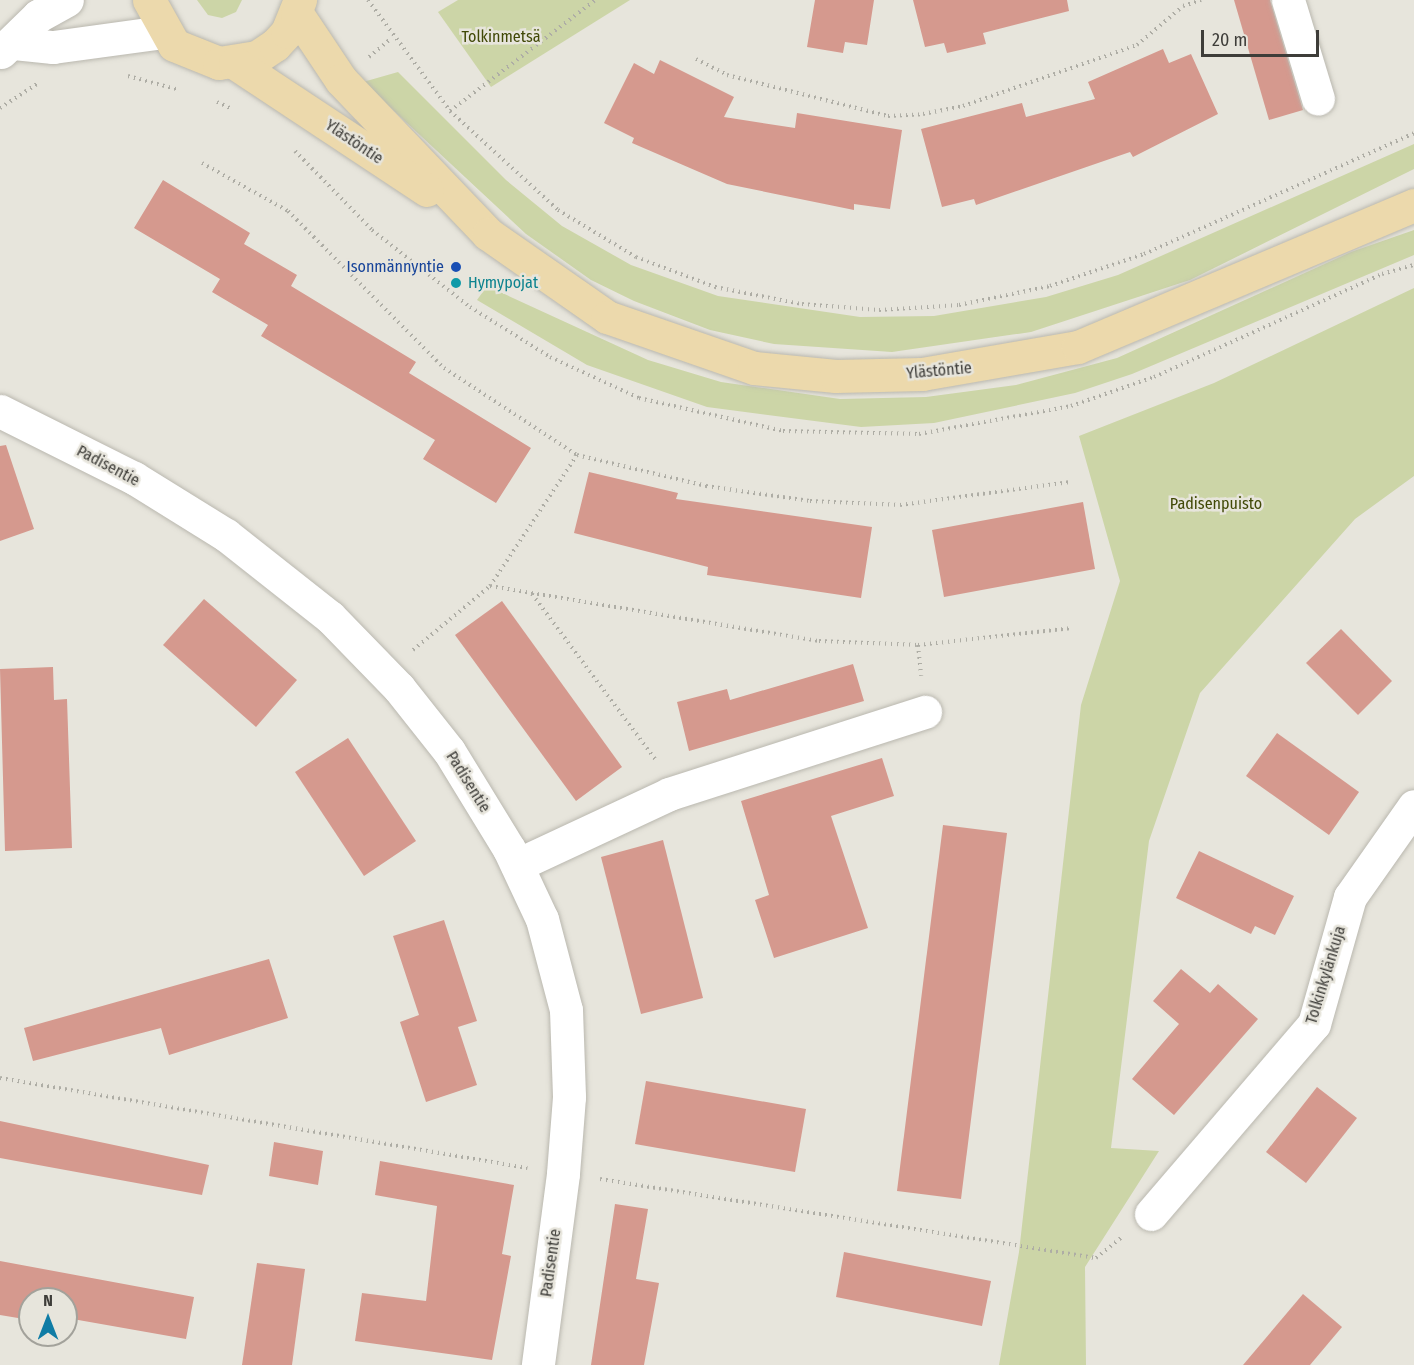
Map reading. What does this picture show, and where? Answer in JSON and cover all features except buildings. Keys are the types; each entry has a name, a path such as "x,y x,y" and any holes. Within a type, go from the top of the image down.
{"main road":[{"path":"149,0 162,32 191,56 235,63 275,45 298,7"},
{"name":"Ylästöntie","path":"298,7 341,80 473,221"},
{"name":"Ylästöntie","path":"235,63 473,221 607,316 754,368 836,376 922,374 1078,347 1414,205"}],"street":[{"path":"7,48 38,16 67,0"},
{"path":"1288,0 1318,99"},
{"path":"7,48 53,48 162,32"},
{"name":"Padisentie","path":"0,411 134,478 226,535 330,617 399,688 449,751 517,865 542,919 566,1010 569,1097 538,1365"},
{"path":"517,865 678,791 925,712"},
{"name":"Tolkinkylänkuja","path":"1150,1214 1314,1024 1350,897 1414,806"}],"path":[{"path":"368,0 450,111 558,210 636,257 715,287 802,304 879,310 959,305 1050,286 1144,254 1414,132"},
{"path":"450,111 595,0"},
{"path":"1182,0 1183,6"},
{"path":"696,59 727,75 888,116 923,114 963,106 1137,45 1183,6 1201,0"},
{"path":"117,74 181,91"},
{"path":"212,100 241,114"},
{"path":"202,163 288,210 444,368 577,455 706,486 810,501 900,505 1070,482"},
{"path":"1382,274 1414,265"},
{"path":"403,658 490,586 577,455"},
{"path":"490,586 531,594 624,604 819,641 918,645 1072,628"},
{"path":"531,594 678,791"}],"green space":[{"path":"197,0 242,0 236,12 222,18 208,15"},
{"name":"Tolkinmetsä","path":"458,0 630,0 491,87 438,12"},
{"path":"398,72 506,180 562,226 631,265 718,296 860,317 934,316 1046,297 1118,275 1414,144 1414,169 1190,280 1031,332 892,352 774,344 710,330 634,301 591,280 526,234 363,82"},
{"path":"1414,230 1414,255 1132,374 1075,393 934,423 861,427 707,407 587,365 477,300 487,286 648,360 721,382 840,399 926,397 1016,385 1117,358 1351,252"},
{"name":"Padisenpuisto","path":"1414,288 1414,476 1355,519 1200,693 1149,841 1111,1148 1159,1151 1085,1267 1086,1365 999,1365 1019,1252 1081,705 1120,581 1079,436 1214,383"}],"place":[{"name":"Isonmännyntie","path":"456,267"},
{"name":"Hymypojat","path":"456,283"}]}
